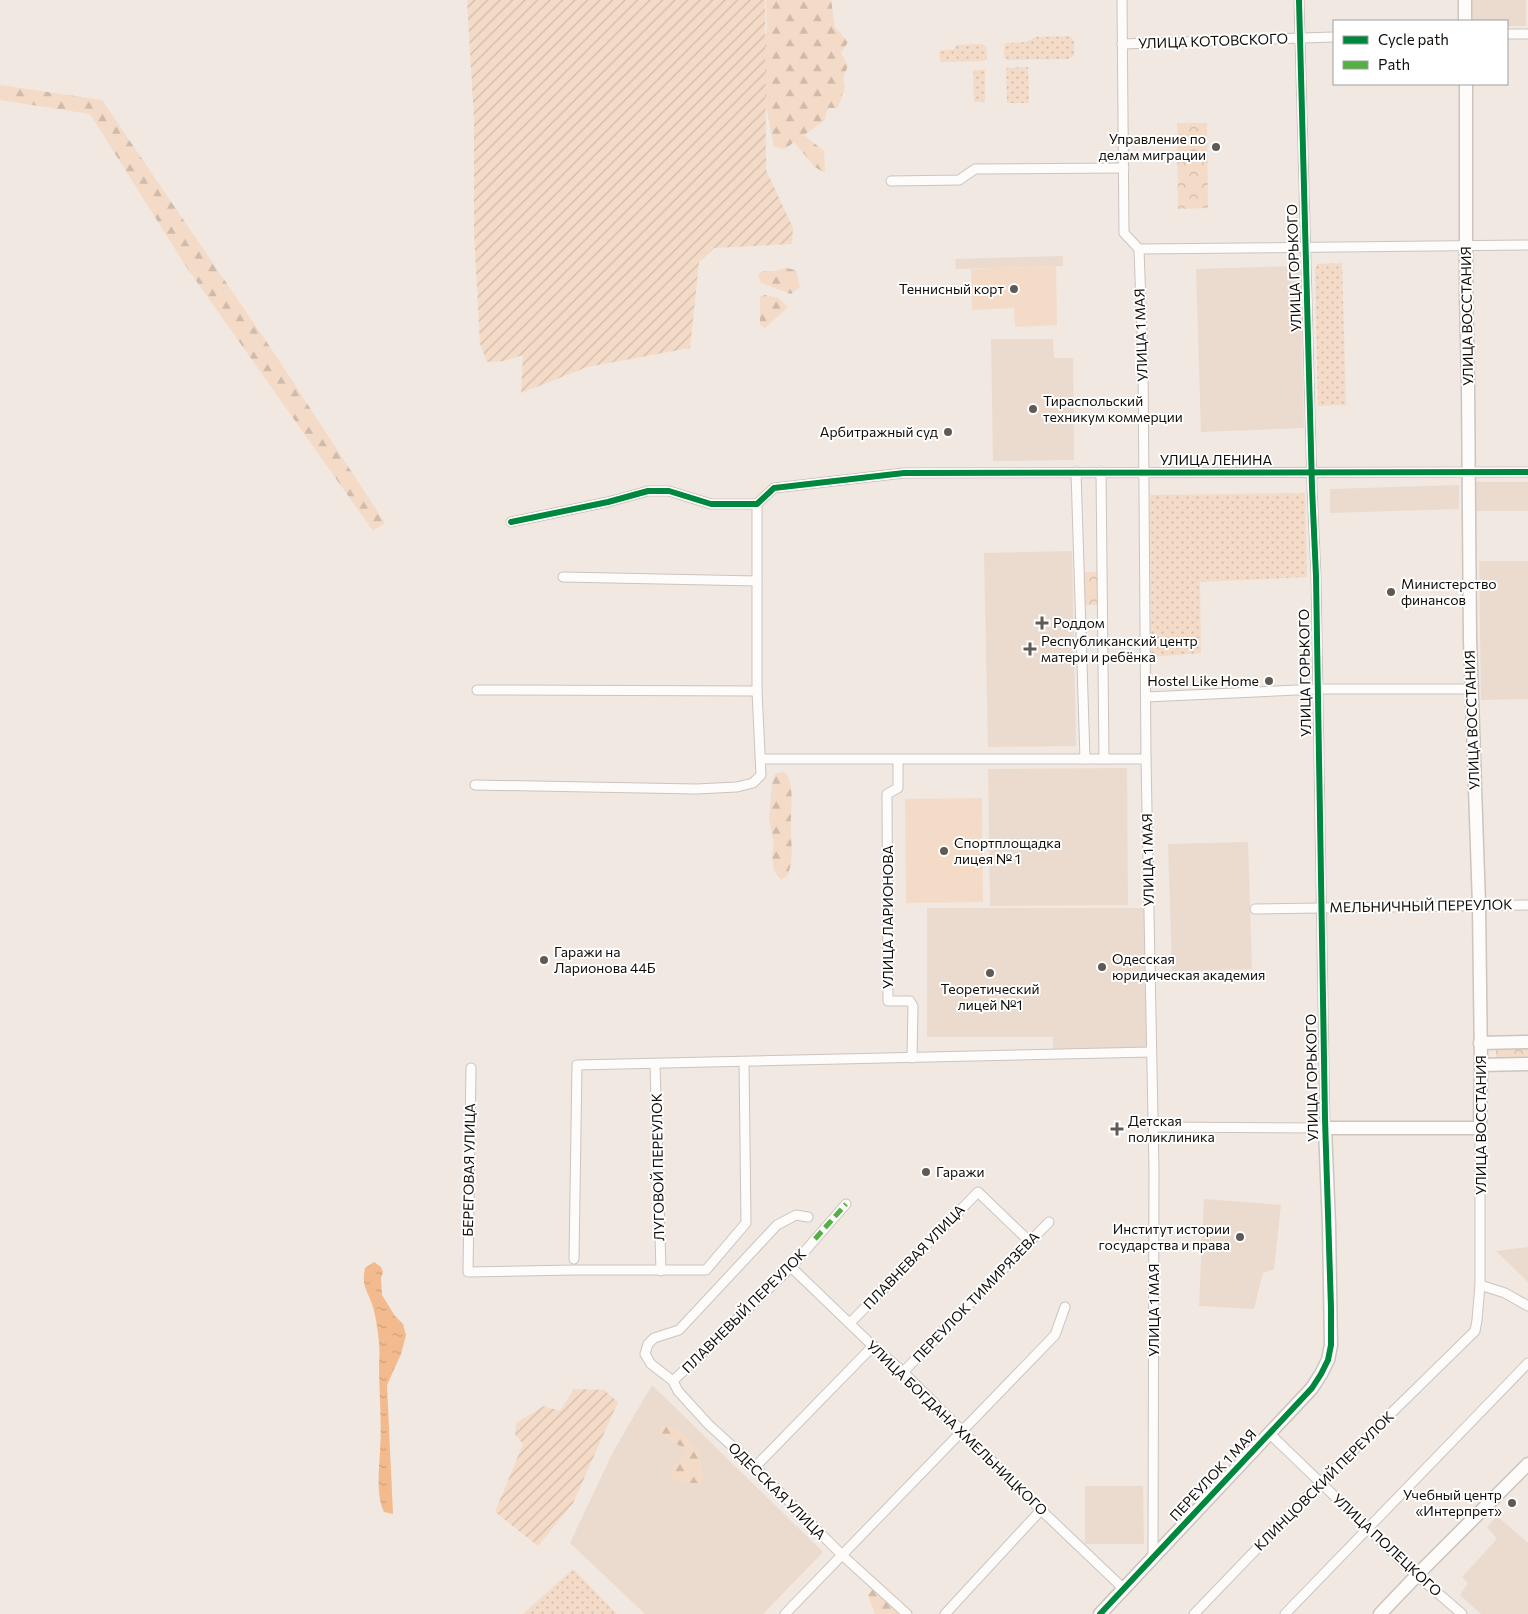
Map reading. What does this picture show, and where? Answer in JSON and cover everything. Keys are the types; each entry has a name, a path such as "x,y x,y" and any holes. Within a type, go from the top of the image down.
{"street":[{"path":"1122,0 1124,233 1139,248 1528,245"},
{"name":"УЛИЦА ГОРЬКОГО","path":"1300,0 1318,689 1331,1345"},
{"path":"1465,0 1465,20"},
{"path":"1508,34 1528,34"},
{"name":"УЛИЦА КОТОВСКОГО","path":"1122,44 1333,37"},
{"name":"УЛИЦА ВОССТАНИЯ","path":"1456,1348 1468,1340 1475,1332 1480,1285 1481,1065 1471,688 1466,85"},
{"path":"891,180 959,180 975,169 1124,168"},
{"name":"УЛИЦА 1 МАЯ","path":"1139,248 1143,360 1146,759 1153,1127 1153,1559"},
{"path":"1076,472 1086,759"},
{"path":"1101,472 1104,759"},
{"name":"УЛИЦА ЛЕНИНА","path":"758,504 774,488 904,473 1528,472"},
{"path":"475,785 696,789 737,787 753,783 761,775 757,690 758,504 711,504 669,491 648,491 608,502 511,522"},
{"path":"563,577 757,581"},
{"path":"1146,697 1318,689 1471,688"},
{"path":"477,690 757,690"},
{"path":"761,759 1146,759"},
{"name":"УЛИЦА ЛАРИОНОВА","path":"898,760 898,788 887,794 888,1001 906,1000 910,1001 913,1006 912,1058"},
{"name":"МЕЛЬНИЧНЫЙ ПЕРЕУЛОК","path":"1255,909 1528,905"},
{"path":"1480,1043 1528,1042"},
{"path":"574,1259 577,1065 1151,1052"},
{"path":"661,1270 706,1270 746,1223 744,1062"},
{"name":"ЛУГОВОЙ ПЕРЕУЛОК","path":"655,1064 661,1270"},
{"path":"1481,1065 1528,1064"},
{"name":"БЕРЕГОВАЯ УЛИЦА","path":"471,1068 468,1272 661,1270"},
{"path":"1153,1127 1480,1128"},
{"name":"ПЛАВНЕВАЯ УЛИЦА","path":"850,1323 978,1192 1030,1242"},
{"name":"ПЛАВНЕВЫЙ ПЕРЕУЛОК","path":"673,1381 791,1267 846,1204"},
{"name":"ОДЕССКАЯ УЛИЦА","path":"808,1217 796,1215 777,1225 680,1330 654,1338 648,1344 645,1354 651,1364 673,1381 686,1401 755,1467 842,1556 907,1614"},
{"name":"ПЕРЕУЛОК ТИМИРЯЗЕВА","path":"903,1372 1049,1222"},
{"name":"УЛИЦА БОГДАНА ХМЕЛЬНИЦКОГО","path":"791,1267 903,1372 1041,1510 1124,1589"},
{"path":"1480,1285 1505,1293 1528,1306"},
{"path":"785,1614 1055,1335 1065,1307"},
{"name":"ПЕРЕУЛОК 1 МАЯ","path":"1100,1614 1312,1388 1328,1360 1331,1345"},
{"path":"755,1467 874,1346"},
{"name":"КЛИНЦОВСКИЙ ПЕРЕУЛОК","path":"1194,1614 1321,1482 1456,1348"},
{"path":"1285,1614 1528,1363"},
{"name":"УЛИЦА ПОЛЕЦКОГО","path":"1269,1433 1417,1575 1462,1614"},
{"path":"1380,1614 1528,1464"},
{"path":"945,1614 1041,1510"}],"shaded area":[{"path":"1467,0 1526,0 1526,26 1508,26 1508,20 1468,20"},
{"path":"1063,256 1063,266 956,269 955,259"},
{"path":"1300,266 1304,428 1201,432 1196,269"},
{"name":"Тираспольский техникум коммерции","path":"991,339 1053,339 1054,358 1073,358 1074,460 993,461"},
{"path":"1474,482 1528,482 1528,511 1474,511"},
{"path":"1459,485 1459,509 1330,513 1330,489"},
{"name":"Республиканский центр матери и ребёнка","path":"1072,551 1076,746 988,747 984,553"},
{"path":"1479,561 1528,561 1528,699 1481,700"},
{"path":"1127,768 1128,905 990,906 988,769"},
{"path":"1248,842 1252,969 1172,971 1168,844"},
{"path":"927,908 1148,908 1151,1052 1053,1054 1053,1037 927,1037"},
{"name":"Институт истории государства и права","path":"1204,1199 1281,1205 1274,1269 1263,1273 1254,1309 1199,1306"},
{"path":"1528,1247 1528,1282 1496,1251"},
{"path":"652,1385 823,1552 763,1614 645,1614 570,1543 613,1452"},
{"path":"1085,1486 1143,1486 1144,1544 1085,1544"},
{"path":"1497,1516 1528,1543 1528,1614 1481,1614 1460,1595 1468,1583 1462,1577 1497,1539 1487,1527"}],"green space":[{"path":"467,0 765,0 766,170 793,228 792,244 714,248 699,262 690,348 587,367 521,393 523,355 504,361 487,362 480,344 474,231 474,120"},
{"path":"766,0 831,0 835,27 848,42 841,53 848,66 843,78 845,86 838,108 828,108 824,121 804,135 824,151 825,173 815,167 794,142 785,149 774,147 765,101 762,57 767,27"},
{"path":"1070,36 1074,41 1074,55 1069,59 1008,60 1004,58 1004,46 1007,43 1026,42 1036,37"},
{"path":"983,44 986,47 987,59 983,61 940,61 939,52 942,50 953,50 956,45"},
{"path":"1028,67 1029,103 1007,103 1006,68"},
{"path":"973,70 985,70 985,102 974,102"},
{"path":"0,85 102,100 274,353 385,523 373,531 187,268 90,114 0,100"},
{"path":"1177,123 1207,123 1208,208 1178,209"},
{"path":"1342,263 1346,405 1318,406 1315,270 1317,264"},
{"name":"Теннисный корт","path":"1056,266 1057,325 1015,327 1014,308 972,310 971,269"},
{"path":"786,268 796,270 800,287 791,294 761,283 758,274 763,271"},
{"path":"765,295 778,298 788,307 765,328 760,325 760,297"},
{"path":"1305,493 1307,577 1200,582 1201,653 1151,657 1150,495"},
{"path":"1084,572 1099,572 1099,605 1084,605"},
{"path":"782,772 787,774 791,787 792,852 788,875 781,880 774,871 772,855 774,843 769,819 772,784 775,774"},
{"name":"Спортплощадка лицея № 1","path":"982,798 983,902 906,903 905,799"},
{"path":"1496,1046 1528,1046 1528,1059 1496,1059"},
{"path":"574,1389 604,1390 618,1402 573,1503 538,1546 495,1512 523,1444 515,1434 516,1423 544,1406 560,1411"},
{"path":"660,1427 677,1429 699,1449 703,1474 702,1483 687,1483 673,1479 670,1471 682,1459 684,1451 661,1432"},
{"path":"573,1569 617,1614 523,1614"},
{"path":"873,1589 887,1598 900,1614 875,1614 868,1595"}],"water":[{"path":"374,1262 381,1267 383,1272 381,1278 382,1295 395,1316 403,1324 406,1335 401,1354 387,1385 393,1514 384,1512 381,1506 379,1490 381,1430 379,1343 374,1313 364,1280 365,1268"}],"marked path":[{"path":"815,1239 846,1204"}],"cycle path":[{"path":"1100,1614 1312,1388 1328,1360 1331,1345 1325,1119 1316,576 1299,0"},
{"path":"511,522 608,502 648,491 669,491 711,504 757,504 774,488 904,473 1528,472"}],"place":[{"name":"Управление по делам миграции","path":"1216,147"},
{"name":"Теннисный корт","path":"1014,289"},
{"name":"Тираспольский техникум коммерции","path":"1033,409"},
{"name":"Арбитражный суд","path":"948,432"},
{"name":"Министерство финансов","path":"1391,592"},
{"name":"Роддом","path":"1042,623"},
{"name":"Республиканский центр матери и ребёнка","path":"1030,649"},
{"name":"Hostel Like Home","path":"1269,681"},
{"name":"Спортплощадка лицея № 1","path":"944,851"},
{"name":"Гаражи на Ларионова 44Б","path":"544,960"},
{"name":"Одесская юридическая академия","path":"1102,967"},
{"name":"Теоретический лицей №1","path":"990,973"},
{"name":"Детская поликлиника","path":"1117,1129"},
{"name":"Гаражи","path":"926,1172"},
{"name":"Институт истории государства и права","path":"1240,1237"},
{"name":"Учебный центр «Интерпрет»","path":"1512,1503"}]}
